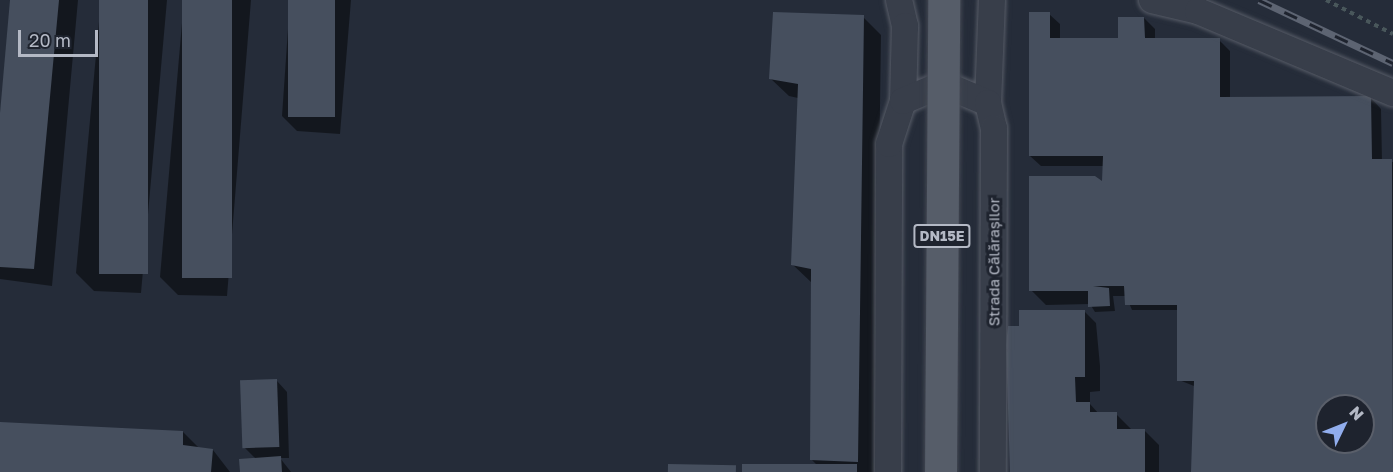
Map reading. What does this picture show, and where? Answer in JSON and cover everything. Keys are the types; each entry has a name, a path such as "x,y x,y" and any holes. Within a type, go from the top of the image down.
{"main road":[{"name":"DN15E","path":"941,472 944,0"}],"street":[{"path":"888,472 889,144 903,101 905,26 899,0"},
{"name":"Strada Călărașilor","path":"992,0 988,103 995,153 993,472"},
{"path":"1152,0 1198,11 1393,93"},
{"path":"903,101 943,84 988,103"}],"path":[{"path":"1326,0 1393,34"}],"building":[{"path":"10,0 59,0 34,269 0,267 0,113"},
{"path":"99,0 148,0 148,274 99,274"},
{"path":"182,0 232,0 232,278 182,278"},
{"path":"288,0 335,0 335,117 288,117"},
{"path":"773,12 864,15 858,462 810,460 811,269 791,265 798,84 769,79"},
{"path":"1029,12 1050,12 1050,38 1118,38 1118,17 1144,17 1145,38 1220,38 1220,97 1371,96 1372,159 1392,159 1393,472 1191,472 1194,381 1177,381 1177,305 1125,305 1124,286 1093,286 1109,288 1110,306 1088,307 1088,291 1029,291 1029,176 1095,176 1102,181 1103,156 1029,156"},
{"path":"1019,310 1085,310 1085,377 1075,377 1076,402 1090,402 1090,412 1117,412 1117,429 1145,429 1145,472 1010,472 1006,345 1008,326 1019,326"},
{"path":"277,379 279,447 242,448 240,380"},
{"path":"0,422 183,431 183,445 213,449 211,472 0,472"},
{"path":"281,456 282,472 240,472 239,459"},
{"path":"668,464 736,465 736,472 668,472"},
{"path":"742,464 857,464 857,472 742,472"}],"railway":[{"path":"1259,0 1393,63"}]}
